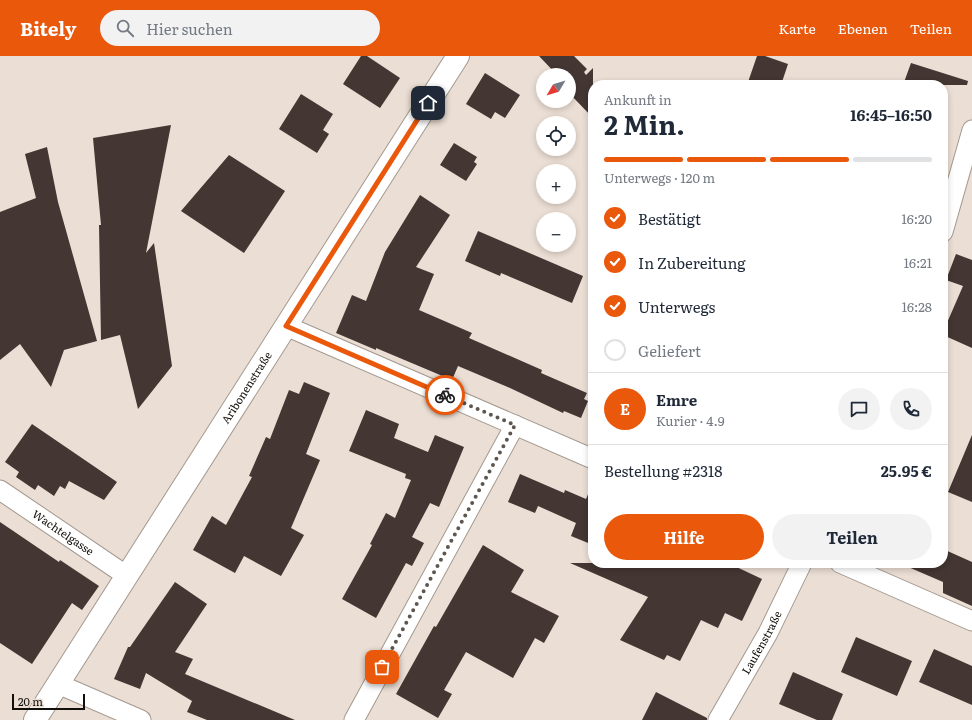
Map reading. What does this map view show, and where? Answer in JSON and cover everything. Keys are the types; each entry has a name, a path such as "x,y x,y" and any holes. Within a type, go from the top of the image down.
{"street":[{"name":"Aribonenstraße","path":"35,720 458,56"},
{"path":"948,214 972,130"},
{"path":"286,326 588,456"},
{"path":"354,720 515,425"},
{"name":"Wachtelgasse","path":"0,490 127,576"},
{"name":"Laufenstraße","path":"718,720 768,633 800,568"},
{"path":"851,568 972,621"},
{"path":"58,684 141,720"}],"building":[{"path":"361,56 367,56 400,78 380,108 343,84"},
{"path":"539,56 574,56 587,69 584,72 586,75 593,68 593,80 588,80 588,113 576,100 576,68 550,68"},
{"path":"757,56 765,56 788,64 783,80 749,80"},
{"path":"911,63 968,81 967,85 948,85 948,80 905,80"},
{"path":"485,73 520,95 505,118 495,112 491,119 466,104"},
{"path":"301,94 333,114 323,130 329,134 317,153 279,129"},
{"path":"171,125 146,253 154,243 172,366 138,409 120,335 101,340 99,225 101,225 93,138"},
{"path":"454,143 477,157 474,162 477,164 466,181 440,165"},
{"path":"47,147 58,202 97,341 64,350 51,387 20,344 0,360 0,212 36,198 25,154"},
{"path":"229,155 285,191 244,253 181,211"},
{"path":"420,195 450,215 416,267 434,274 419,310 472,333 469,338 542,370 541,373 587,393 584,399 588,401 581,418 564,411 563,413 458,366 452,380 336,333 352,295 366,301 385,252"},
{"path":"478,231 583,276 572,303 501,273 500,276 465,261"},
{"path":"956,254 972,260 972,348 948,337 948,320 963,286 948,281 948,275"},
{"path":"304,382 330,393 306,454 320,460 291,528 304,535 281,576 244,556 235,573 193,550 212,516 226,525 252,477 249,476 266,437 270,439 289,390 299,394"},
{"path":"366,410 399,424 394,438 428,452 435,435 464,447 439,507 430,503 412,537 424,543 412,566 406,563 376,618 342,599 372,545 370,544 386,513 395,518 411,480 405,478 406,474 349,451"},
{"path":"32,424 117,482 104,500 69,481 65,489 60,486 54,496 38,485 35,490 16,477 19,472 5,462"},
{"path":"972,435 972,502 948,492"},
{"path":"520,474 564,493 565,490 586,499 588,494 588,543 571,536 576,523 538,506 535,513 508,502"},
{"path":"0,522 59,562 60,560 99,586 82,610 72,603 32,664 0,643"},
{"path":"483,545 524,570 511,592 559,616 544,643 535,638 513,678 466,652 444,690 452,694 438,718 396,694 434,626 436,627"},
{"path":"948,551 972,562 972,606 943,593 943,582 911,568 948,568"},
{"path":"570,563 588,563 588,568 739,568 762,579 742,621 725,613 718,628 701,620 680,661 667,655 664,660 620,640 648,597"},
{"path":"175,582 207,604 175,652 193,659 185,674 295,720 207,720 187,712 192,701 146,673 140,689 114,679 128,647 130,647"},
{"path":"856,637 912,661 897,696 841,672"},
{"path":"934,649 972,666 972,705 919,682"},
{"path":"793,672 843,694 832,720 817,720 779,704"},
{"path":"656,692 707,718 707,720 642,720"}],"way so far":[{"path":"382,667 515,425 445,395"}],"route":[{"path":"428,103 286,326 445,395"}]}
